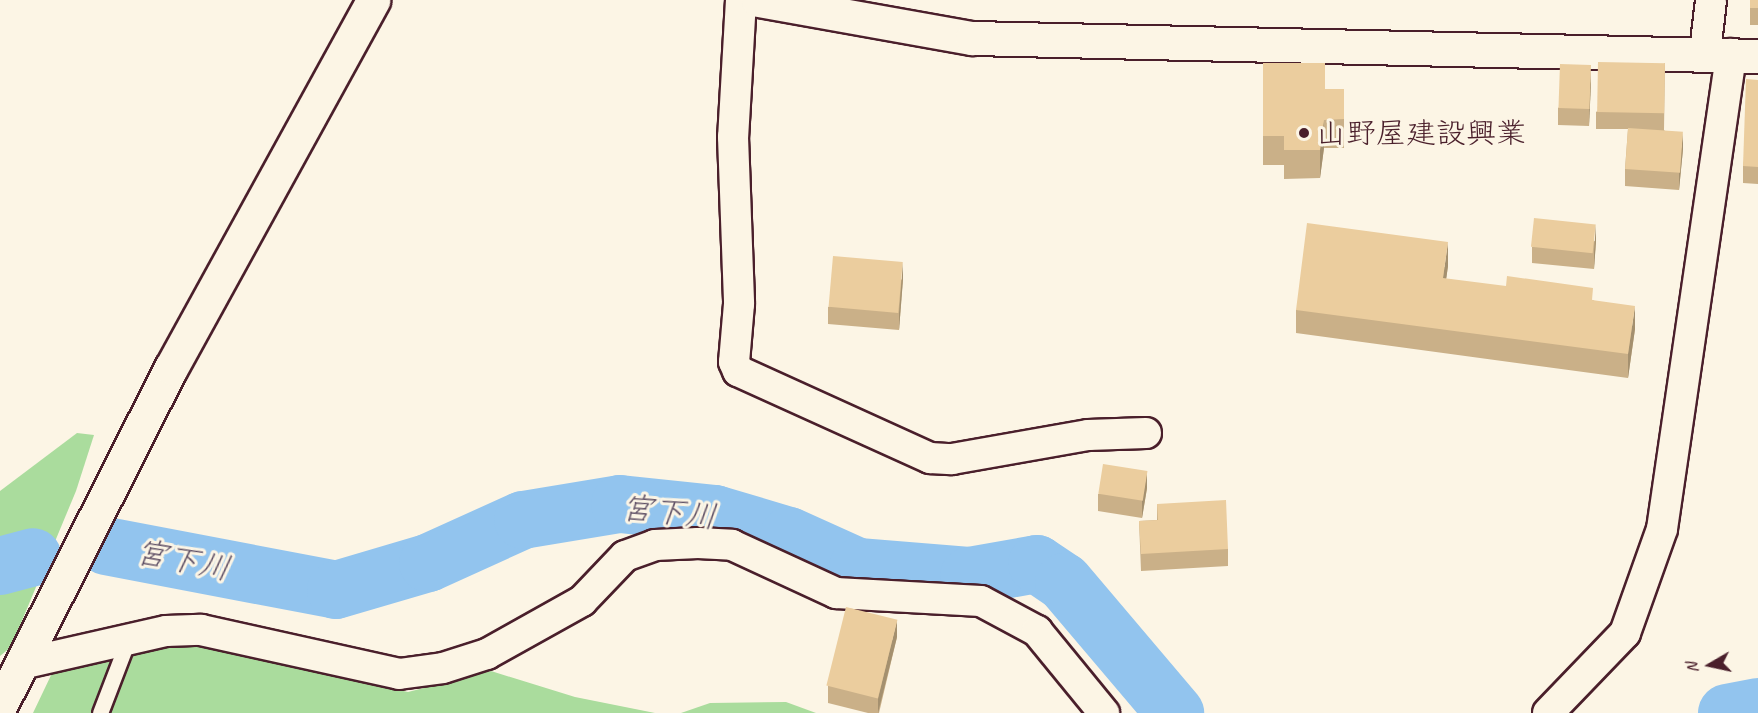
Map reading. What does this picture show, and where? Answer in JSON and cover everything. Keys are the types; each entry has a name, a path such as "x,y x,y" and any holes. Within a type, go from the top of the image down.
{"street":[{"path":"2,698 171,368 373,0"},
{"path":"741,0 733,137 739,304 734,362 738,371 930,458 952,459 1088,435 1146,433"},
{"path":"758,0 972,38 1731,54"},
{"path":"1548,713 1625,633 1662,529 1731,54 1712,0"},
{"path":"21,663 128,640 201,630 399,674 442,668 487,654 582,601 625,556 655,545 732,545 836,593 981,601 1037,631 1104,713"}],"lane":[{"path":"100,713 128,640"}],"green space":[{"path":"77,433 94,435 76,491 11,647 0,656 0,491"},
{"path":"160,641 220,642 265,661 408,692 491,671 575,697 655,713 33,713 54,669"},
{"path":"786,702 816,713 681,713 710,703"}],"building":[{"path":"1750,0 1758,0 1758,8 1750,8"},
{"path":"1598,62 1665,63 1664,113 1597,112"},
{"path":"1263,63 1325,63 1325,89 1344,89 1344,119 1324,120 1320,150 1284,150 1284,136 1263,136"},
{"path":"1560,64 1591,65 1589,109 1558,108"},
{"path":"1746,79 1758,80 1758,167 1743,166"},
{"path":"1628,128 1683,132 1680,173 1625,169"},
{"path":"1534,218 1596,224 1593,253 1531,247"},
{"path":"1307,223 1448,242 1443,278 1506,286 1507,276 1593,288 1592,300 1635,306 1628,354 1296,310"},
{"path":"833,256 903,262 898,313 829,307"},
{"path":"1103,464 1147,471 1143,501 1098,494"},
{"path":"1226,500 1228,549 1141,554 1139,521 1158,520 1157,504"},
{"path":"846,607 897,620 878,698 826,686"}],"waterway":[{"name":"宮下川","path":"106,546 336,590 428,563 523,520 620,504 715,514 789,536 858,567 969,576 1037,564 1064,582 1175,713"},
{"name":"宮下川","path":"0,566 33,557"},
{"name":"宮下川","path":"1727,713 1758,707"}],"place":[{"name":"山野屋建設興業","path":"1304,133"}]}
